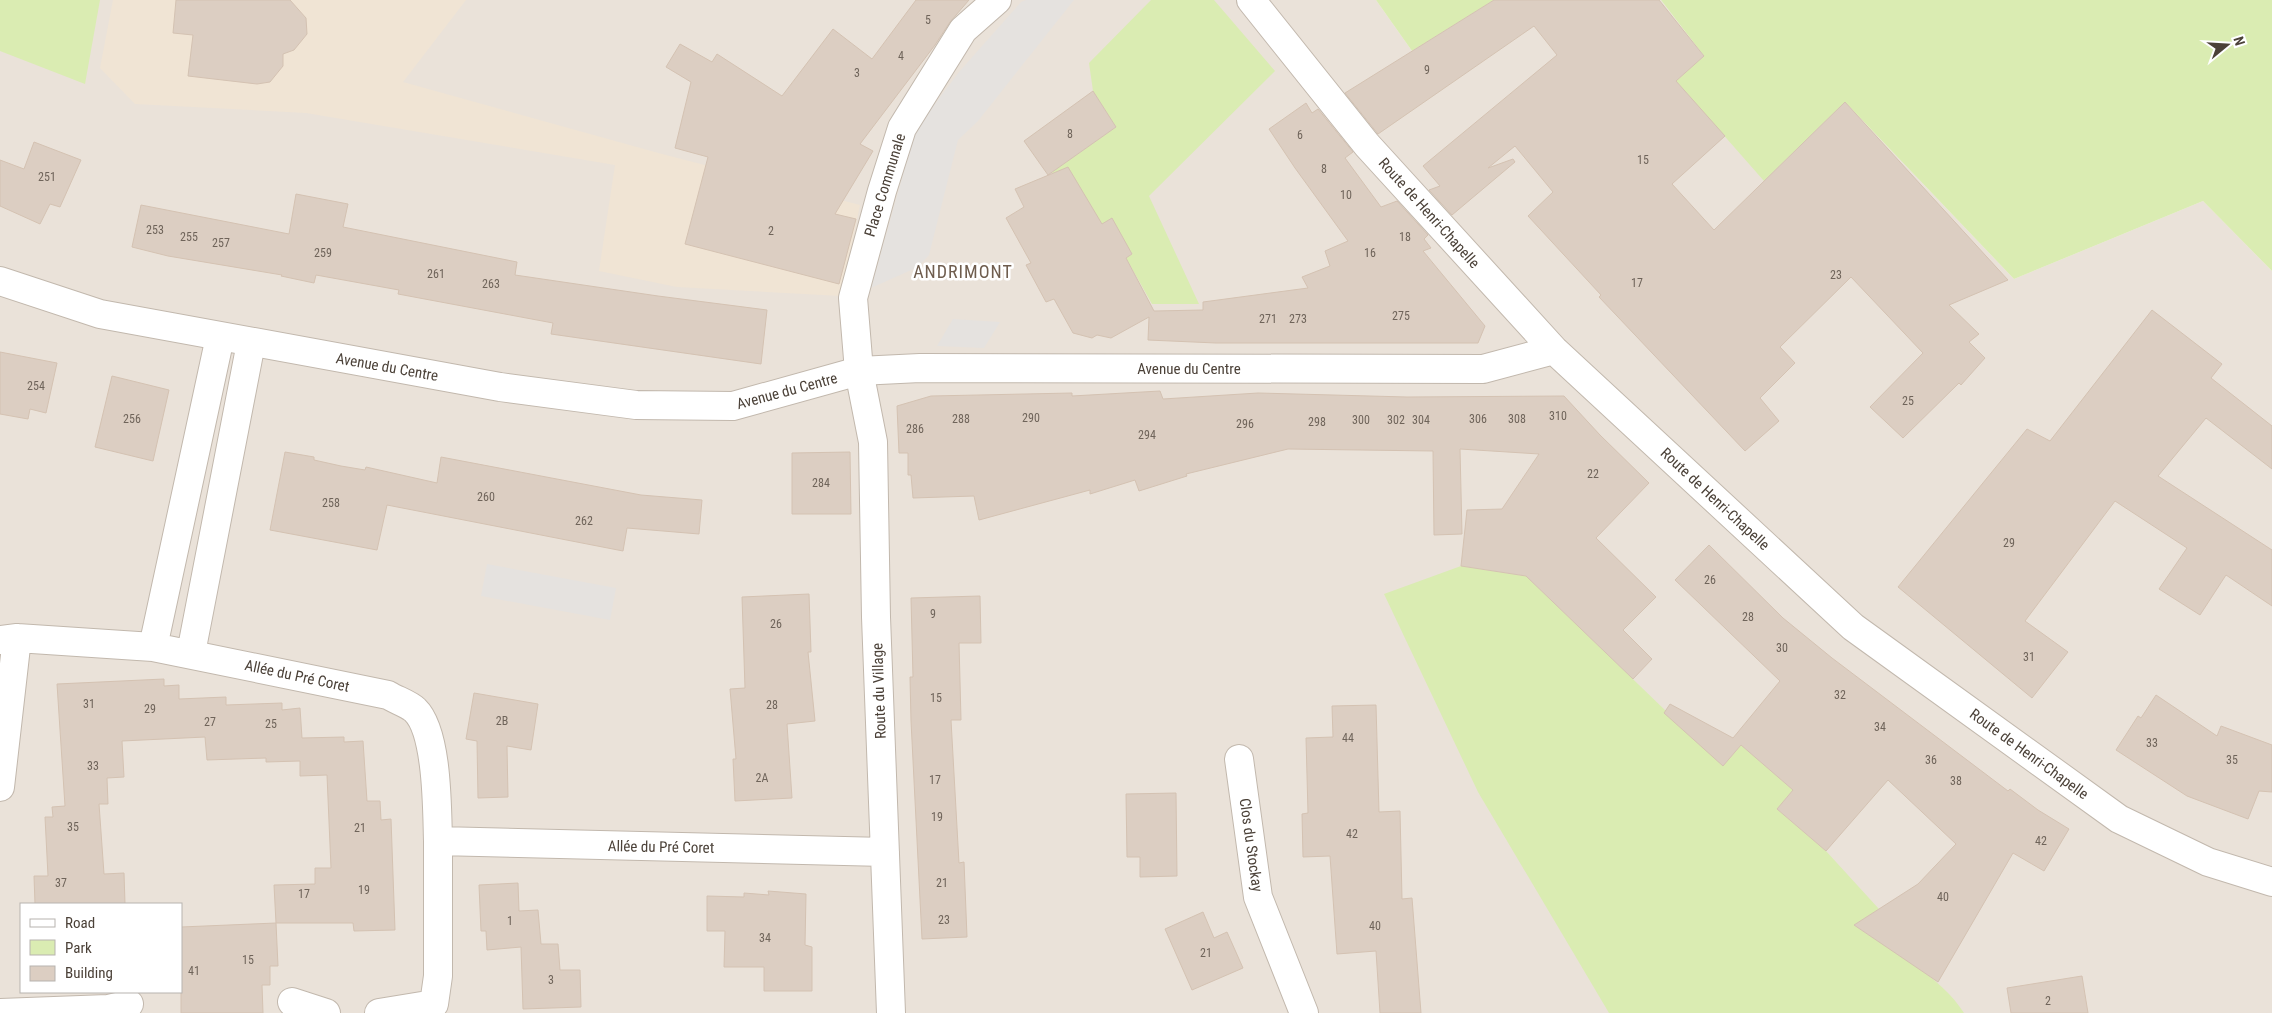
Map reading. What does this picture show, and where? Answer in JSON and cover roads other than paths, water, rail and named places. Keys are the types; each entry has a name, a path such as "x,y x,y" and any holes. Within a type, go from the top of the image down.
{"street":[{"name":"Place Communale","path":"858,371 853,298 882,191 902,128 963,30 997,0"},
{"name":"Route de Henri-Chapelle","path":"1252,0 1367,144 1554,350 1853,627 2119,819 2208,862 2272,883"},
{"name":"Avenue du Centre","path":"0,281 100,314 500,387 636,405 733,406 858,371 920,368 1483,370 1554,350"},
{"path":"153,647 220,337"},
{"path":"191,653 251,343"},
{"name":"Route du Village","path":"858,371 873,442 876,617 892,1013"},
{"name":"Allée du Pré Coret","path":"0,787 9,639 153,647 191,653 388,695 416,710 428,735 437,793 438,976 434,1004 379,1013"},
{"name":"Clos du Stockay","path":"1239,759 1258,896 1304,1013"},
{"name":"Allée du Pré Coret","path":"438,842 885,852"},
{"path":"292,1002 326,1013"},
{"path":"0,1013 108,1009 129,1004"}],"district":[{"name":"ANDRIMONT","path":"963,272"}]}
